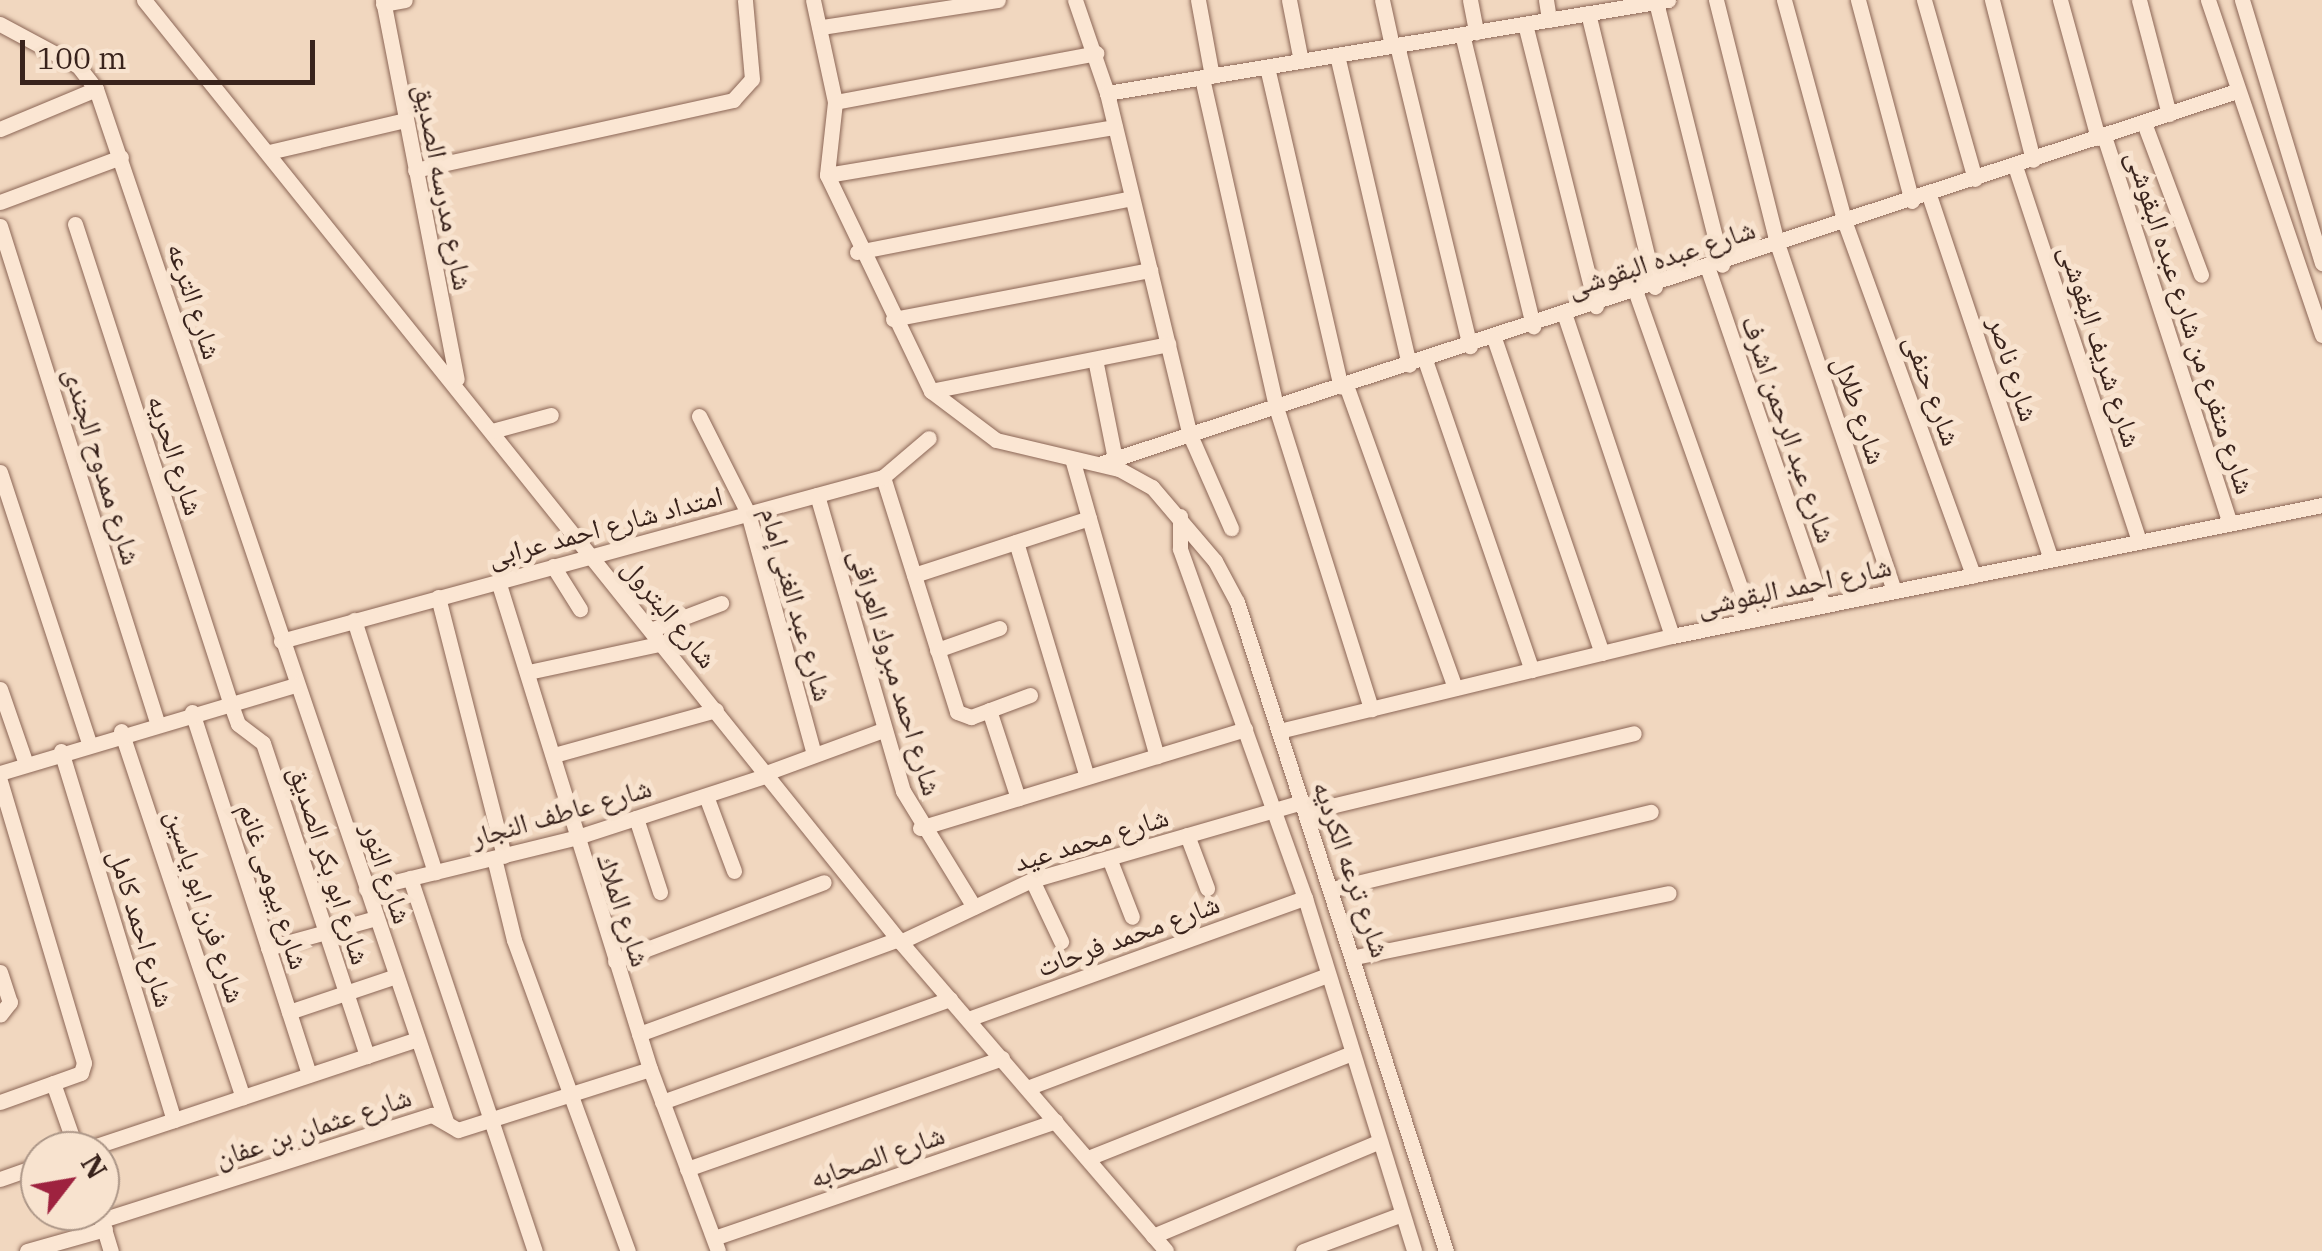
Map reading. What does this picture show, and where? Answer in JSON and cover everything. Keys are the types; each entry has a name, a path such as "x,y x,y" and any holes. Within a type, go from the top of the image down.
{"street":[{"name":"شارع البترول","path":"144,0 458,384 899,941 1166,1251"},
{"path":"383,2 404,0"},
{"path":"415,170 733,100 752,79 745,0"},
{"name":"شارع ترعه الكرديه","path":"813,0 822,27 835,102 828,176 857,252 931,391 996,440 1073,462 1098,464 1152,487 1180,516 1236,602 1355,957 1446,1251"},
{"path":"822,27 998,0"},
{"path":"1075,0 1107,93 1190,435 1231,528"},
{"path":"1198,0 1207,77 1276,407 1371,708"},
{"path":"1289,0 1301,61"},
{"path":"1382,0 1470,346"},
{"path":"1470,0 1469,33 1532,326"},
{"path":"1546,0 1549,20"},
{"name":"شارع طلال","path":"1716,0 1778,246 1894,590"},
{"name":"شارع حنفى","path":"1784,0 1846,223 1973,574"},
{"path":"1858,0 1912,201"},
{"path":"1924,0 1976,179"},
{"path":"1992,0 2032,160"},
{"name":"شارع متفرع من شارع عبده البقوشى","path":"2060,0 2101,137 2230,523"},
{"path":"2138,0 2169,114"},
{"path":"2208,0 2322,334"},
{"path":"2242,0 2322,262"},
{"path":"1107,93 1549,20 1630,3 1662,1"},
{"name":"شارع عبد الرحمن اشرف","path":"1662,1 1715,267 1824,605"},
{"name":"شارع مدرسه الصديق","path":"383,2 458,384"},
{"path":"1588,13 1655,287"},
{"name":"شارع الترعه","path":"0,24 78,66 96,89 281,641"},
{"path":"1525,24 1596,306"},
{"path":"835,102 1096,53"},
{"path":"1337,55 1417,363 1532,670"},
{"path":"1267,67 1343,386 1455,688"},
{"path":"0,128 96,89"},
{"name":"شارع عبده البقوشى","path":"1098,464 1655,287 2237,91"},
{"path":"269,152 405,120"},
{"path":"2144,123 2201,275"},
{"path":"828,176 1115,127"},
{"path":"0,202 121,156"},
{"name":"شارع شريف البقوشى","path":"2015,166 2139,541"},
{"name":"شارع ناصر","path":"1929,195 2050,558"},
{"path":"857,252 1132,198"},
{"name":"شارع الحريه","path":"75,224 230,702"},
{"name":"شارع ممدوح الجندى","path":"0,226 8,276 157,722"},
{"path":"893,319 1150,270"},
{"path":"1636,293 1752,620"},
{"path":"1565,316 1672,636"},
{"path":"1494,338 1602,653"},
{"path":"931,391 1168,344"},
{"path":"1095,359 1116,459"},
{"path":"492,430 550,415"},
{"name":"شارع عبد الغنى إمام","path":"699,416 748,513 814,754"},
{"name":"امتداد شارع احمد عرابى","path":"281,641 883,477 929,438"},
{"path":"1073,462 1157,756"},
{"path":"0,472 89,742"},
{"path":"883,477 959,714 989,710 1030,695"},
{"name":"شارع احمد مبروك العراقى","path":"817,495 883,730 920,828 974,907"},
{"name":"شارع احمد البقوشى","path":"1279,731 1672,636 2322,505"},
{"name":"شارع ترعه الكرديه","path":"1180,516 1180,549 1305,898 1350,1054 1414,1251"},
{"path":"914,576 1089,518"},
{"path":"1016,542 1087,777"},
{"path":"553,566 580,609"},
{"name":"شارع الملاك","path":"498,580 533,671 574,838 614,961 716,1244"},
{"path":"438,597 499,857 514,940 575,1092 628,1251"},
{"path":"653,629 721,603"},
{"path":"354,620 434,872"},
{"path":"938,650 998,628"},
{"name":"شارع النور","path":"281,641 446,1121"},
{"path":"533,671 664,643"},
{"path":"0,1102 81,1073 0,777 26,764 121,732 296,685"},
{"path":"0,689 26,764"},
{"name":"شارع ابو بكر الصديق","path":"230,702 238,724 264,743 367,1056"},
{"path":"554,755 716,710"},
{"path":"989,710 1018,798"},
{"name":"شارع بيومى غانم","path":"192,712 309,1075"},
{"path":"920,828 1245,729"},
{"name":"شارع عاطف النجار","path":"366,889 574,838 706,796 883,730"},
{"name":"شارع فرن ابو ياسين","path":"121,732 243,1097"},
{"name":"شارع محمد عيد","path":"638,1034 899,941 1032,880 1274,810 1304,807 1634,732"},
{"name":"شارع احمد كامل","path":"61,751 174,1120"},
{"path":"706,796 734,871"},
{"path":"1332,888 1651,812"},
{"path":"636,818 660,892"},
{"path":"1187,835 1207,888"},
{"path":"1109,858 1132,917"},
{"path":"410,878 535,1251"},
{"path":"1032,880 1061,941"},
{"path":"614,961 824,882"},
{"path":"1355,957 1669,893"},
{"name":"شارع محمد فرحات","path":"968,1019 1305,898"},
{"path":"268,948 376,918"},
{"path":"0,972 10,998 0,1015"},
{"path":"1027,1088 1327,975"},
{"path":"289,1012 396,976"},
{"path":"662,1102 950,999"},
{"path":"120,1138 418,1038"},
{"path":"1088,1158 1350,1054"},
{"path":"687,1169 1002,1058"},
{"name":"شارع عثمان بن عفان","path":"120,1214 432,1115 458,1130 650,1069"},
{"path":"53,1083 71,1131"},
{"name":"شارع الصحابه","path":"716,1244 1056,1121"},
{"path":"1153,1236 1378,1142"},
{"path":"1304,1251 1402,1214"},
{"name":"شارع عثمان بن عفان","path":"28,1251 75,1231"}]}
